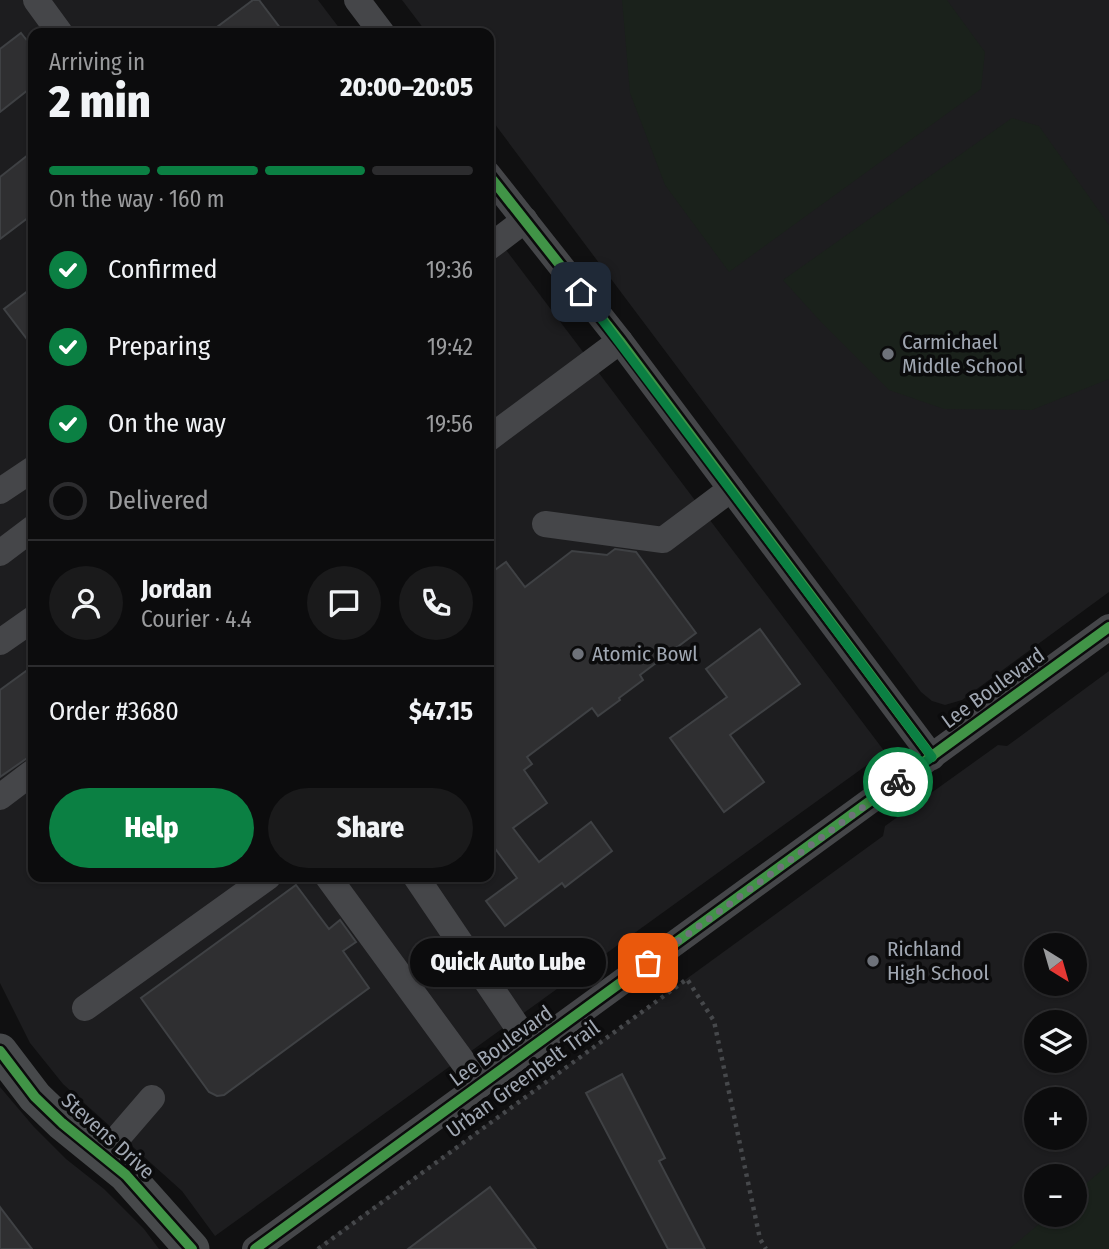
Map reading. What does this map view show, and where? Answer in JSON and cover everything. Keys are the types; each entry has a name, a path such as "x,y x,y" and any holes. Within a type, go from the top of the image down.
{"main road":[{"name":"Stevens Drive","path":"0,1051 35,1097 141,1191 192,1249"}],"street":[{"path":"36,0 56,28"},
{"path":"357,0 378,28"},
{"path":"494,181 620,341 932,757"},
{"path":"494,243 525,220"},
{"path":"494,435 620,341"},
{"path":"0,491 28,472"},
{"path":"545,524 663,540 731,489"},
{"path":"0,553 28,532"},
{"path":"0,642 28,622"},
{"name":"Lee Boulevard","path":"255,1249 1109,627"},
{"path":"0,797 28,776"},
{"path":"85,1008 261,882"},
{"path":"332,882 480,1085"},
{"path":"419,882 531,1048"},
{"path":"102,1156 152,1098"}],"shaded area":[{"path":"0,0 318,0 339,28 28,28 28,882 494,882 494,234 885,752 215,1236 182,1191 63,1084 30,1043 0,983"},
{"name":"Carmichael Middle School","path":"402,0 1109,0 1109,592 962,700 945,705 932,701 921,692 494,123 494,28 423,28"},
{"path":"622,0 947,0 985,52 981,89 729,272 665,185 630,93"},
{"path":"1012,118 1039,126 1109,225 1109,379 1032,410 944,409 889,390 783,280"},
{"name":"Richland High School","path":"1109,671 1109,1249 315,1249 883,836 885,826 998,745 1007,746"},
{"path":"0,1087 34,1127 66,1159 104,1189 144,1229 159,1249 0,1249"},
{"path":"1109,1164 1109,1249 1009,1249 1036,1227 1087,1227 1087,1183"}],"building":[{"path":"253,0 259,0 280,28 216,28"},
{"path":"21,33 28,42 28,90 0,112 0,49"},
{"path":"28,155 28,218 0,239 0,177"},
{"path":"28,291 28,340 4,309"},
{"name":"Atomic Bowl","path":"615,549 636,552 696,633 640,675 643,680 619,698 620,700 598,716 592,708 527,757 532,764 524,770 547,803 513,828 539,862 591,822 612,851 565,887 562,883 505,926 486,901 517,878 494,847 494,571 506,562 525,587 572,551 607,555"},
{"path":"760,629 800,684 730,735 764,782 724,812 670,738 727,697 706,669"},
{"path":"28,670 28,757 0,777 0,690"},
{"path":"296,885 329,929 340,920 356,942 343,951 369,988 224,1095 217,1096 209,1092 141,998"},
{"path":"622,1074 665,1158 659,1161 705,1249 668,1249 586,1093"},
{"path":"490,1187 536,1249 408,1249"},
{"path":"0,1207 32,1249 0,1249"}],"cycle path":[{"path":"494,182 620,341 932,757"},
{"name":"Urban Greenbelt Trail","path":"255,1249 1109,627"},
{"path":"0,1051 35,1097 62,1123 126,1175 192,1249"}],"way so far":[{"path":"648,963 898,782"}],"place":[{"name":"Carmichael Middle School","path":"888,354"},
{"name":"Atomic Bowl","path":"578,654"},
{"name":"Richland High School","path":"873,961"},
{"name":"Quick Auto Lube","path":"648,963"}],"route":[{"path":"581,292 932,757 898,782"}]}
